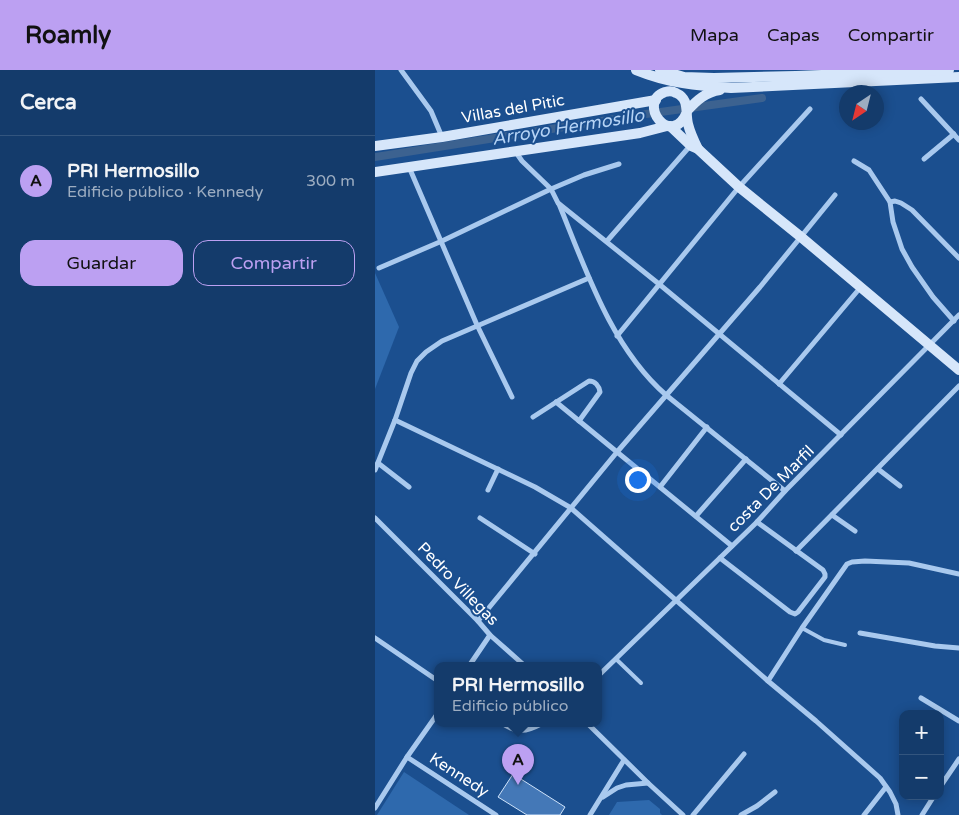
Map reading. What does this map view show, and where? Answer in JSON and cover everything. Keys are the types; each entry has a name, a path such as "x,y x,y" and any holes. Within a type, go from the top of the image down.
{"street":[{"path":"401,70 431,112 442,136"},
{"path":"636,70 656,73 701,86 731,88 959,77"},
{"path":"658,102 678,79 949,70"},
{"path":"656,73 662,124 668,126 694,147 739,187 959,370"},
{"path":"678,79 687,108 688,123 694,147"},
{"path":"375,172 640,133 681,122 687,108 701,97 714,91 731,88"},
{"path":"658,102 676,93 682,96 687,108"},
{"path":"921,99 959,140"},
{"name":"Villas del Pitic","path":"375,146 658,102"},
{"path":"617,336 739,187 810,109"},
{"path":"924,160 954,134"},
{"path":"607,241 694,147"},
{"path":"515,151 522,161 551,189 589,278 617,336 652,383 785,491"},
{"path":"854,161 869,170 890,202 893,222 902,249 933,297 954,321"},
{"path":"379,268 551,189 619,164"},
{"path":"409,167 477,325 512,397"},
{"path":"478,621 617,452 760,287 835,195"},
{"path":"890,202 901,203 912,210 959,258"},
{"path":"558,203 607,241 841,435"},
{"path":"375,470 411,373 417,361 426,352 442,341 477,325 589,278"},
{"path":"779,384 860,288"},
{"name":"costa De Marfil","path":"602,672 757,522 785,491 959,316"},
{"path":"533,418 589,381 595,382 600,392 579,421"},
{"path":"796,551 959,386"},
{"path":"556,402 732,546"},
{"path":"395,420 535,487 571,508 880,778 896,804 898,815"},
{"path":"660,487 707,427"},
{"path":"696,516 746,459"},
{"path":"378,463 409,487"},
{"path":"878,469 900,486"},
{"path":"488,490 498,470"},
{"path":"832,516 855,531"},
{"name":"Pedro Villegas","path":"375,518 490,635 520,662"},
{"path":"480,518 535,554"},
{"path":"720,558 775,602 790,612 795,614 798,612 825,577 825,574 823,570 757,522"},
{"path":"768,681 847,564 852,562 889,561 909,563 959,574"},
{"path":"860,633 935,646 959,648"},
{"path":"472,662 490,635"},
{"path":"375,638 434,678"},
{"path":"921,698 959,722"},
{"path":"375,808 434,719"},
{"path":"510,727 520,731 535,727"},
{"path":"591,727 683,815"},
{"path":"693,815 744,754"},
{"name":"Kennedy","path":"407,757 496,815"},
{"path":"944,781 959,759"},
{"path":"590,815 624,760"},
{"path":"600,799 617,788 626,785 648,783"},
{"path":"864,815 886,786"},
{"path":"741,815 757,806 775,792"},
{"path":"922,815 931,800"}],"lane":[{"path":"802,628 824,640 845,645"},
{"path":"616,659 641,684"}],"shaded area":[{"path":"375,273 399,327 375,389"},
{"path":"404,772 469,815 377,815"},
{"path":"649,800 660,809 662,815 609,815 617,802"}],"building":[{"path":"513,774 565,807 560,815 527,815 498,797"}],"waterway":[{"name":"Arroyo Hermosillo","path":"375,157 646,114 762,98"}],"place":[{"name":"PRI Hermosillo","path":"518,785"}]}
